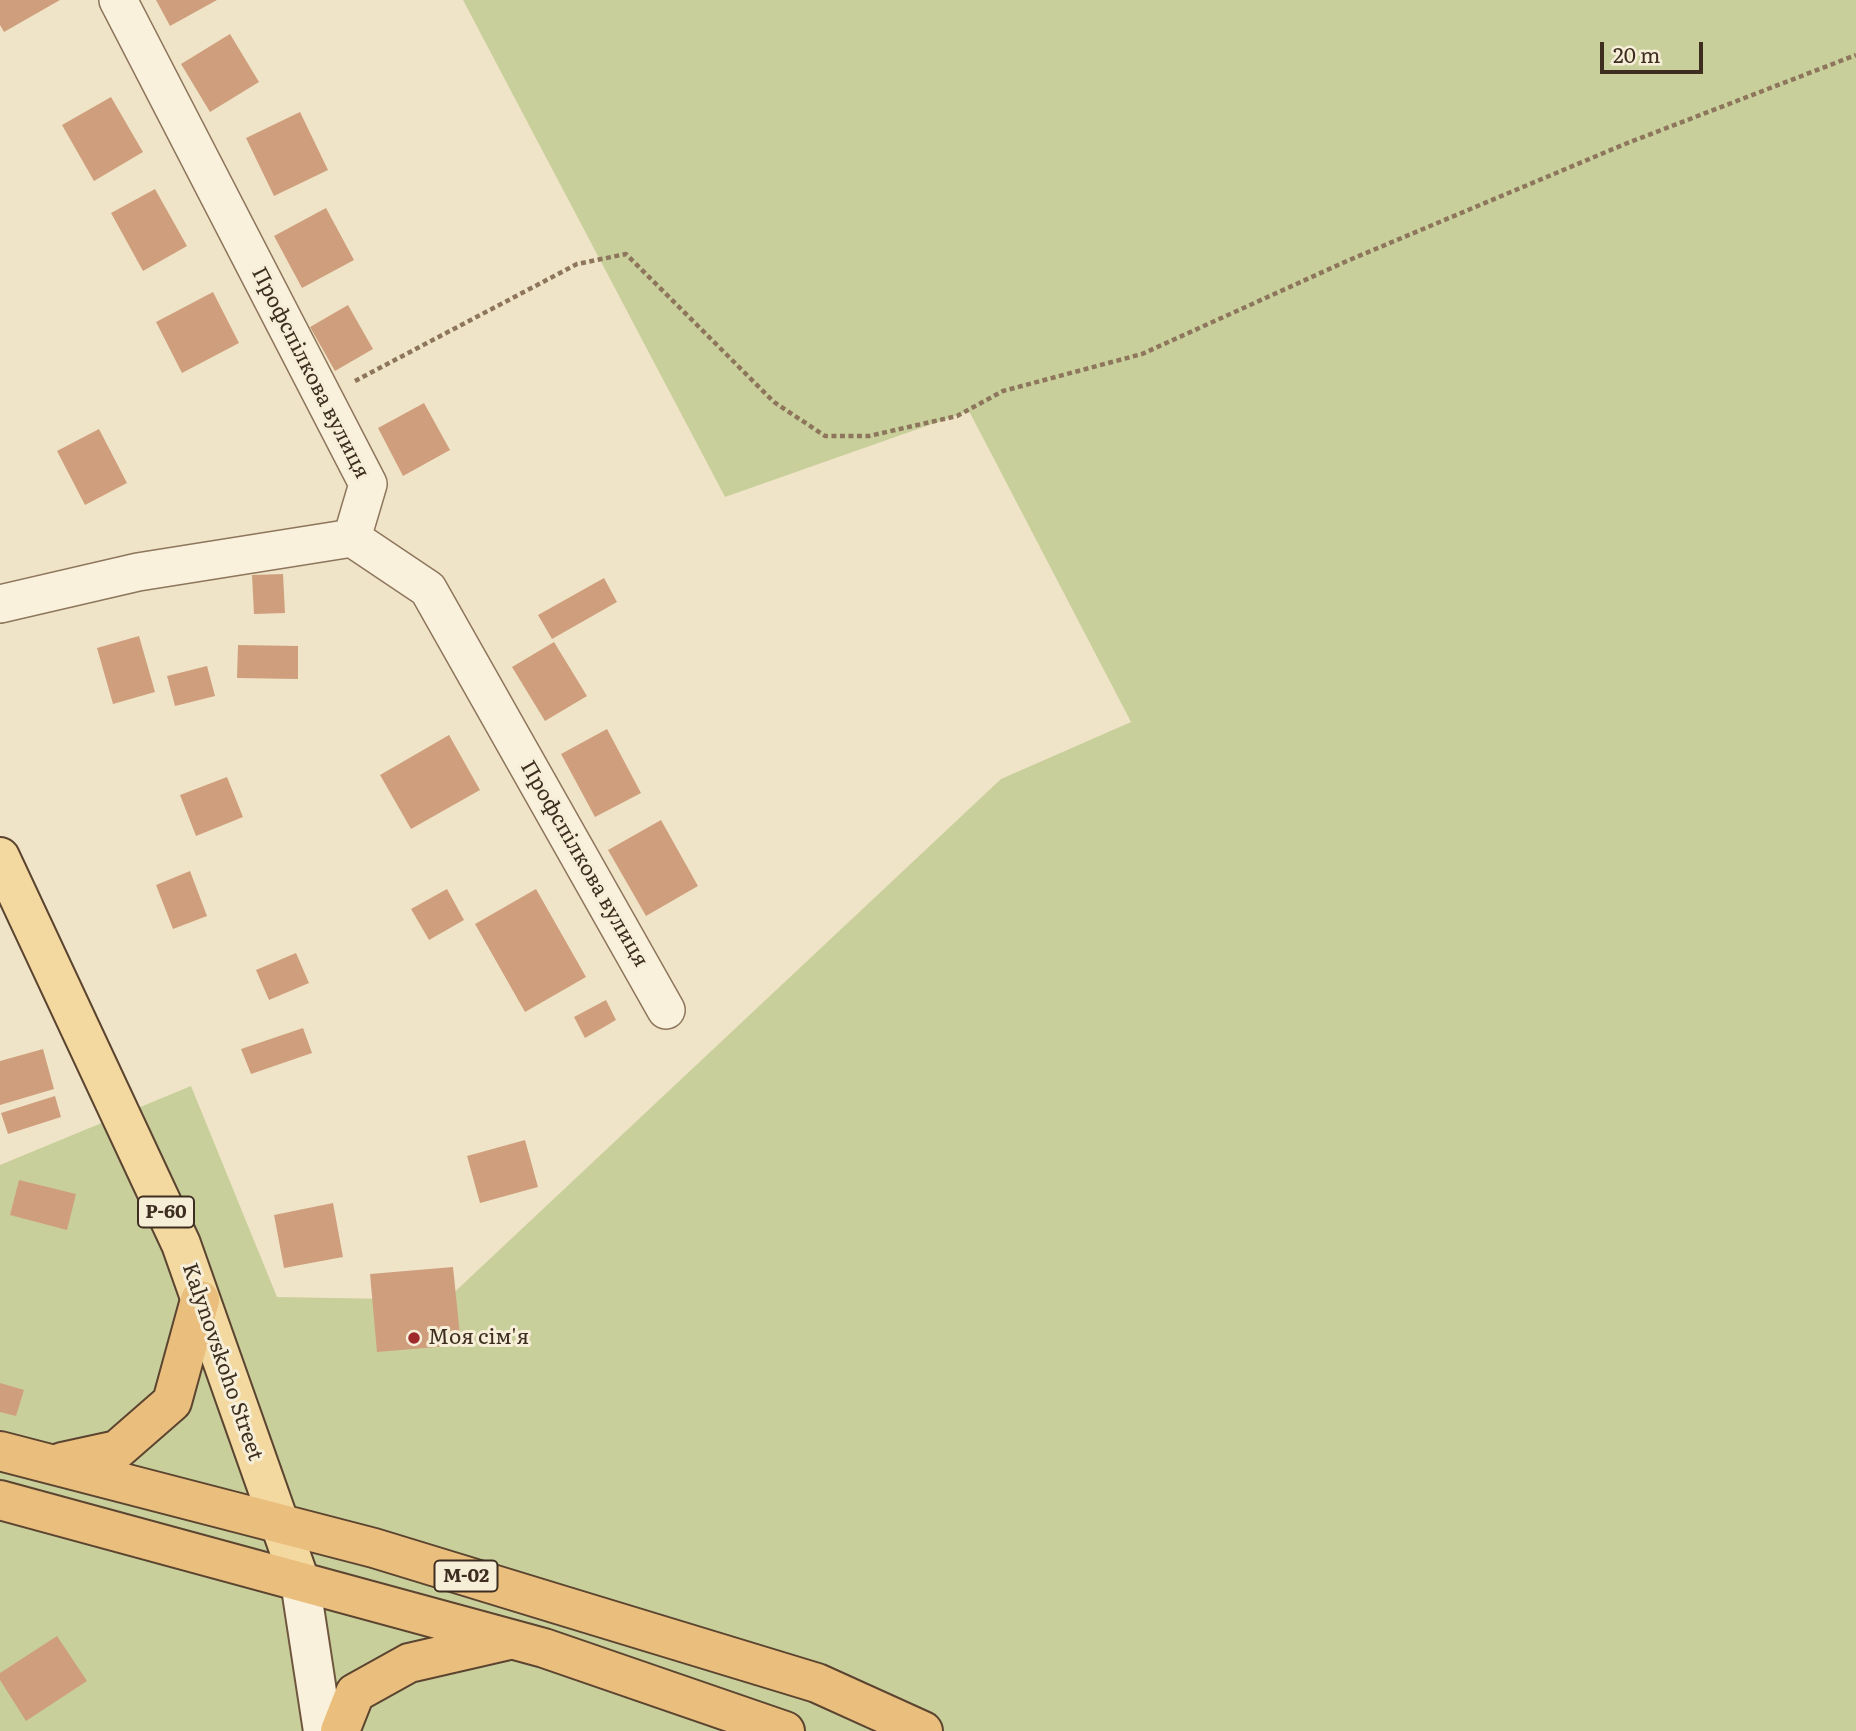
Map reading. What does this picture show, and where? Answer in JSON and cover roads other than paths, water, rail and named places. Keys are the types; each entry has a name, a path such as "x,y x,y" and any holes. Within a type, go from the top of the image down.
{"highway":[{"path":"54,1464 117,1450 172,1402 200,1300"},
{"name":"М-02","path":"0,1451 374,1548 817,1683 923,1731"},
{"name":"М-02","path":"0,1500 511,1639 785,1731"},
{"path":"340,1731 355,1693 409,1663 511,1639"}],"main road":[{"name":"Kalynovskoho Street","path":"0,857 181,1244 300,1581 323,1731"}],"street":[{"name":"Профспілкова вулиця","path":"118,0 368,484 352,538 428,589 666,1010"},
{"path":"0,604 138,572 352,538"}],"place":[{"name":"Моя сім'я","path":"414,1338"}]}
